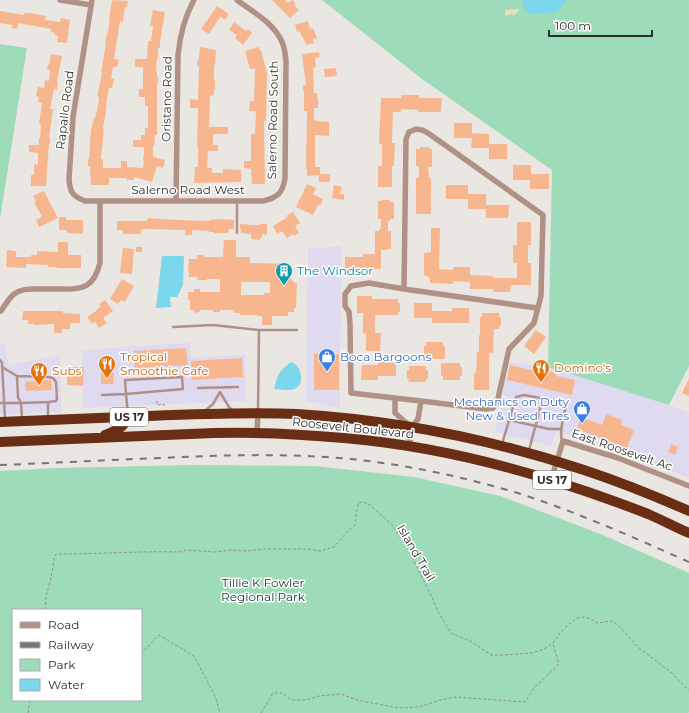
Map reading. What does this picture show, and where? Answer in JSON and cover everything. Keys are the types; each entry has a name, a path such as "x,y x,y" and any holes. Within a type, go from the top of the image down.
{"highway":[{"name":"Roosevelt Boulevard","path":"3,422 236,413 297,414 374,422 448,434 557,461 610,479 689,511"},
{"path":"97,438 124,426 128,417"},
{"name":"Roosevelt Boulevard","path":"0,442 214,433 284,433 344,438 409,447 486,462 551,480 609,500 689,533"}],"street":[{"path":"60,0 91,2"},
{"name":"Oristano Road","path":"176,201 178,55 183,26 188,11 194,0"},
{"name":"Salerno Road South","path":"237,0 271,26 282,41 285,50 285,178 281,191 275,197"},
{"name":"Rapallo Road","path":"91,2 73,117 69,179 72,193 77,198 85,201 100,201"},
{"path":"404,289 406,140 409,132 416,128 428,133 543,215 541,296 538,308 534,322 509,349 497,403 493,408 486,409 421,400 351,393 350,324 349,312 345,306 345,294 351,286 368,283 404,289 538,308"},
{"name":"Salerno Road West","path":"100,201 263,201 275,197"},
{"path":"1,311 15,293 22,290 74,290 82,288 90,283 98,271 100,263 100,201"},
{"path":"395,398 395,413 412,427"},
{"path":"409,447 412,427 418,419 421,400"},
{"path":"257,433 258,413"},
{"name":"East Roosevelt Ac","path":"551,480 562,441 618,458 689,486"}],"lane":[{"path":"236,201 237,233"},
{"path":"173,327 213,325 259,330 297,330"},
{"path":"258,413 259,330"},
{"path":"0,360 2,363 4,402 3,422"},
{"path":"0,403 49,402 56,401 57,399 56,382 53,378 17,376 2,367"},
{"path":"17,376 18,397 21,403 23,421"},
{"path":"102,395 126,394 183,389 182,377 125,380 126,394 128,417"},
{"path":"202,414 210,408 220,392 220,387"},
{"path":"198,388 238,387"},
{"path":"220,392 236,413"},
{"path":"501,446 516,397 524,395 562,402 566,405 561,429 562,441"},
{"path":"528,453 542,398"},
{"path":"49,402 49,420"},
{"path":"509,420 550,429 561,429"}],"path":[{"path":"157,401 157,405 164,404 164,406"},
{"name":"Island Trail","path":"44,609 54,555 114,552 180,552 186,550 215,552 230,550 244,552 266,548 320,550 334,547 355,525 358,503 363,502 370,505 393,526 407,547 432,596 438,612 451,633 472,642 491,655 505,655 531,653 542,650 553,643 560,633 577,618 584,617 597,623 611,621 618,625 639,648 667,669 689,690"},
{"path":"142,653 160,635 194,656 215,696 220,713"},
{"path":"261,713 273,693 282,693 291,700 306,700 319,696 341,694 357,700 400,708 418,707 441,700 456,698 525,702 534,688 559,664 553,643"},
{"path":"28,713 30,701"}],"shaded area":[{"path":"341,246 340,408 306,401 308,249"},
{"path":"0,342 4,345 9,365 60,355 61,412 0,415"},
{"path":"190,343 190,357 245,355 246,401 83,408 82,351 131,346"},
{"path":"510,362 548,367 669,405 689,413 689,478 624,452 556,431 551,446 495,432"}],"green space":[{"path":"322,0 689,0 689,366 669,405 548,367 552,170 422,79"},
{"path":"0,44 27,48 0,219"},
{"name":"Tillie K Fowler Regional Park","path":"192,465 315,466 414,477 500,496 603,535 689,573 689,713 0,713 0,471 55,468"}],"sand":[{"path":"519,9 514,15 505,15 505,10"}],"water":[{"path":"523,0 567,0 557,12 529,14 524,8"},
{"path":"162,256 184,256 183,285 177,297 170,297 171,307 156,308"},
{"path":"291,362 297,366 301,374 301,382 296,388 291,390 274,389 280,373"}],"building":[{"path":"112,0 128,1 127,7 125,7 123,22 120,21 114,59 119,60 117,67 113,67 111,79 114,79 112,88 109,88 106,105 101,159 103,159 103,168 121,168 121,161 127,161 127,167 143,168 144,147 133,147 133,140 141,140 141,135 145,135 145,128 148,128 148,106 145,106 145,97 139,97 139,89 143,89 143,67 135,67 135,59 147,59 148,41 151,41 153,26 150,26 153,10 165,12 160,48 158,48 157,58 157,135 155,135 153,146 153,157 165,160 163,168 157,166 152,182 134,177 134,180 127,180 127,178 109,178 109,185 91,185 88,159 91,130 97,111 99,98 98,93"},
{"path":"272,0 285,0 288,3 292,0 296,4 294,5 299,10 290,18"},
{"path":"217,6 229,14 225,20 220,17 209,34 201,29"},
{"path":"0,11 24,15 24,13 29,13 46,16 45,20 60,22 61,18 70,20 67,43 57,42 58,36 51,32 51,29 18,23 17,29 12,28 12,25 0,23"},
{"path":"308,21 310,29 313,28 317,38 313,39 314,43 306,45 300,31 297,32 295,25"},
{"path":"234,22 246,31 248,29 252,33 243,45 235,38 237,35 229,30"},
{"path":"200,47 216,50 214,65 215,90 214,95 210,96 209,127 228,127 228,134 213,134 213,145 218,145 218,151 208,151 207,168 212,168 212,173 223,173 223,169 241,170 241,182 194,183 195,167 198,166 198,108 190,108 190,99 198,100 199,66 197,66"},
{"path":"259,47 267,73 266,121 264,121 265,184 252,184 251,169 244,168 244,161 251,161 251,134 255,134 256,111 249,111 250,101 254,101 255,68 250,69 245,51"},
{"path":"319,52 320,57 315,58 316,67 313,68 314,93 317,93 318,99 318,108 314,108 314,120 329,122 329,136 315,135 315,167 320,167 320,174 330,174 330,182 319,182 319,175 307,176 306,169 307,111 304,111 303,85 306,85 302,54"},
{"path":"51,54 62,56 57,90 54,89 50,109 53,109 49,138 50,144 46,186 31,186 31,175 34,175 34,164 38,165 38,153 29,152 29,145 39,145 41,125 39,124 42,103 38,102 39,97 36,96 38,87 44,88 45,80 49,81 50,70 47,70"},
{"path":"336,68 337,76 325,77 324,69"},
{"path":"401,95 419,95 419,98 442,98 441,112 418,112 419,110 401,109 401,112 393,112 392,143 395,143 394,166 392,166 392,187 378,187 378,166 382,166 382,144 379,144 381,98 401,98"},
{"path":"454,123 472,123 472,133 489,134 489,148 471,148 472,138 454,138"},
{"path":"489,144 507,144 507,159 489,159"},
{"path":"420,147 429,147 429,149 432,149 432,167 428,167 429,178 431,178 431,214 416,214 416,178 419,178 419,166 416,166 416,149 420,149"},
{"path":"513,165 531,165 531,174 549,174 549,189 530,189 530,180 513,180"},
{"path":"307,184 316,188 313,194 323,199 313,215 296,207"},
{"path":"334,185 342,187 340,194 344,194 344,200 332,198"},
{"path":"446,185 468,185 468,194 486,194 486,209 468,209 468,199 446,199"},
{"path":"44,191 58,218 39,227 36,220 42,217 34,202 36,201 33,196"},
{"path":"390,200 390,202 394,202 394,219 390,219 390,221 388,221 388,231 391,231 391,249 381,250 381,269 363,269 363,272 345,272 345,257 363,257 363,254 375,254 375,231 379,231 379,229 381,229 381,219 378,219 378,201"},
{"path":"486,205 509,205 508,218 486,218"},
{"path":"293,212 300,223 295,226 299,233 294,236 293,234 287,238 282,231 277,234 273,226 288,217 286,216"},
{"path":"59,217 66,217 66,220 83,220 83,234 67,233 67,230 59,230"},
{"path":"148,218 209,221 220,219 234,220 234,229 229,229 228,233 192,230 192,235 185,235 185,230 141,229 141,234 123,234 123,230 117,230 117,221 147,221"},
{"path":"517,222 531,222 531,245 528,245 528,263 531,263 531,285 511,285 510,292 493,292 493,289 470,289 470,282 453,281 453,284 430,283 430,278 424,275 424,253 431,252 431,228 440,228 439,269 453,270 453,267 470,267 470,275 493,276 493,278 517,278 517,263 513,263 513,245 517,245"},
{"path":"240,224 267,224 267,235 262,234 262,238 260,238 260,240 251,239 251,234 241,233"},
{"name":"The Windsor","path":"224,240 236,240 236,257 250,257 250,263 289,264 288,276 295,283 297,283 296,308 294,308 294,312 288,312 288,316 272,316 272,325 262,325 262,316 240,315 240,313 235,313 232,310 220,310 220,312 213,312 213,310 201,310 196,313 193,310 190,310 188,292 194,292 194,289 200,289 200,292 220,292 220,279 197,280 198,277 189,277 189,259 197,259 197,255 204,255 204,257 223,257","holes":["241,282 270,282 270,293 264,293 264,295 241,295"]},
{"path":"58,242 68,242 68,255 81,255 81,268 57,268 48,267 48,265 26,264 26,268 6,267 7,250 16,251 16,257 31,257 31,255 37,255 37,251 58,252"},
{"path":"136,247 142,247 142,252 136,252"},
{"path":"123,248 134,249 132,274 120,273"},
{"path":"122,279 134,286 125,302 121,300 118,304 110,299"},
{"path":"357,296 372,296 372,299 398,299 398,303 400,303 400,312 398,312 398,315 375,315 375,333 381,333 380,351 366,351 366,334 363,333 363,313 357,313"},
{"path":"105,300 113,311 103,318 107,323 99,328 95,322 92,324 87,317 96,311 101,306 99,304"},
{"path":"414,303 432,303 432,311 452,311 452,308 469,308 469,323 432,323 432,318 414,318"},
{"path":"23,311 63,311 63,313 80,314 80,323 70,323 70,329 62,329 62,333 54,333 54,324 34,325 28,324 28,320 22,320"},
{"path":"482,313 499,313 499,317 501,317 501,326 499,326 499,329 494,329 493,353 489,353 489,390 474,390 474,373 476,373 477,352 479,352 480,317 482,317"},
{"path":"536,330 546,337 534,354 524,346"},
{"path":"426,342 443,342 443,346 445,346 445,359 426,359 426,355 424,355 424,346 426,346"},
{"path":"186,348 188,365 143,368 143,370 135,370 134,351"},
{"name":"Boca Bargoons","path":"314,354 339,354 339,390 314,390"},
{"path":"242,358 243,377 192,380 191,361"},
{"path":"378,362 396,362 396,376 378,376 378,380 361,380 362,365 378,365"},
{"path":"441,363 460,363 460,367 462,367 462,376 460,376 460,380 443,380 443,376 441,376"},
{"path":"510,365 547,374 548,371 557,373 556,376 575,380 572,395 507,380"},
{"path":"409,366 426,366 426,370 428,370 428,379 426,379 426,382 408,382 409,379 407,379 407,370 409,370"},
{"path":"67,367 84,367 83,386 67,385"},
{"path":"101,373 114,373 113,384 101,384"},
{"path":"689,378 689,396 682,393"},
{"name":"Subs","path":"51,380 52,390 26,391 25,382"},
{"path":"606,414 622,420 621,425 634,430 627,448 577,429 581,417 602,425"},
{"path":"671,444 678,447 675,455 668,452"}],"railway":[{"path":"0,465 231,455 327,457 395,465 439,473 524,495 587,518 689,562"}],"place":[{"name":"The Windsor","path":"284,286"},
{"name":"Boca Bargoons","path":"327,372"},
{"name":"Tropical Smoothie Cafe","path":"107,379"},
{"name":"Domino's","path":"541,383"},
{"name":"Subs","path":"39,386"},
{"name":"Mechanics on Duty New & Used Tires","path":"582,424"}]}
